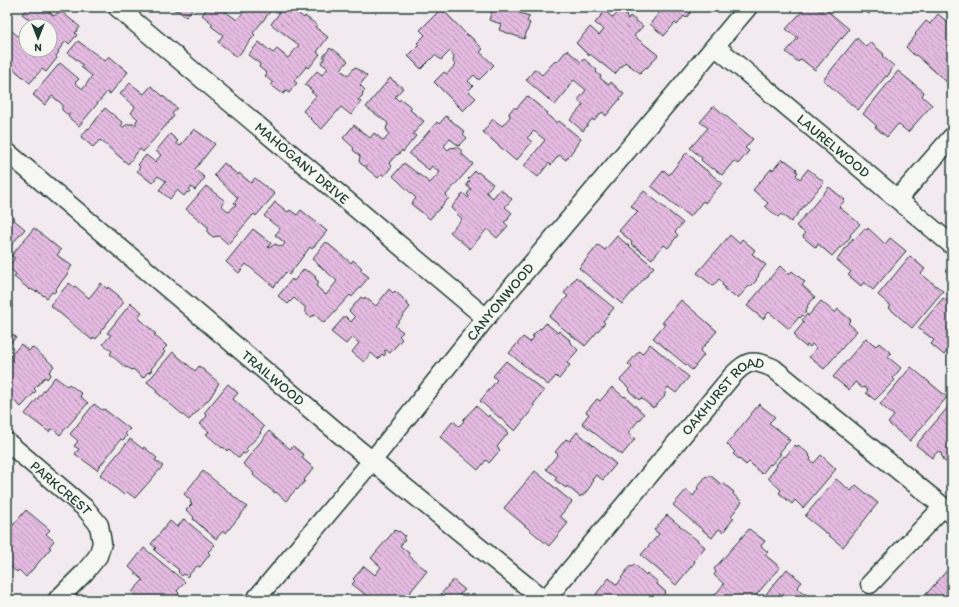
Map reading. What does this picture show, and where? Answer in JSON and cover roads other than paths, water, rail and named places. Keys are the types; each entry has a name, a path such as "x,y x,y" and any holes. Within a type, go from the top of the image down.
{"street":[{"name":"MAHOGANY DRIVE","path":"117,7 486,318"},
{"name":"CANYONWOOD","path":"255,600 372,461 486,318 748,7"},
{"name":"LAURELWOOD","path":"715,46 952,245"},
{"path":"898,199 952,137"},
{"name":"TRAILWOOD","path":"7,152 372,461 544,600"},
{"name":"OAKHURST ROAD","path":"544,600 732,376 743,365 759,362 773,368 948,510"},
{"name":"PARKCREST","path":"7,442 86,509 99,525 102,543 98,556 85,572 57,600"},
{"path":"870,584 948,510"}]}
